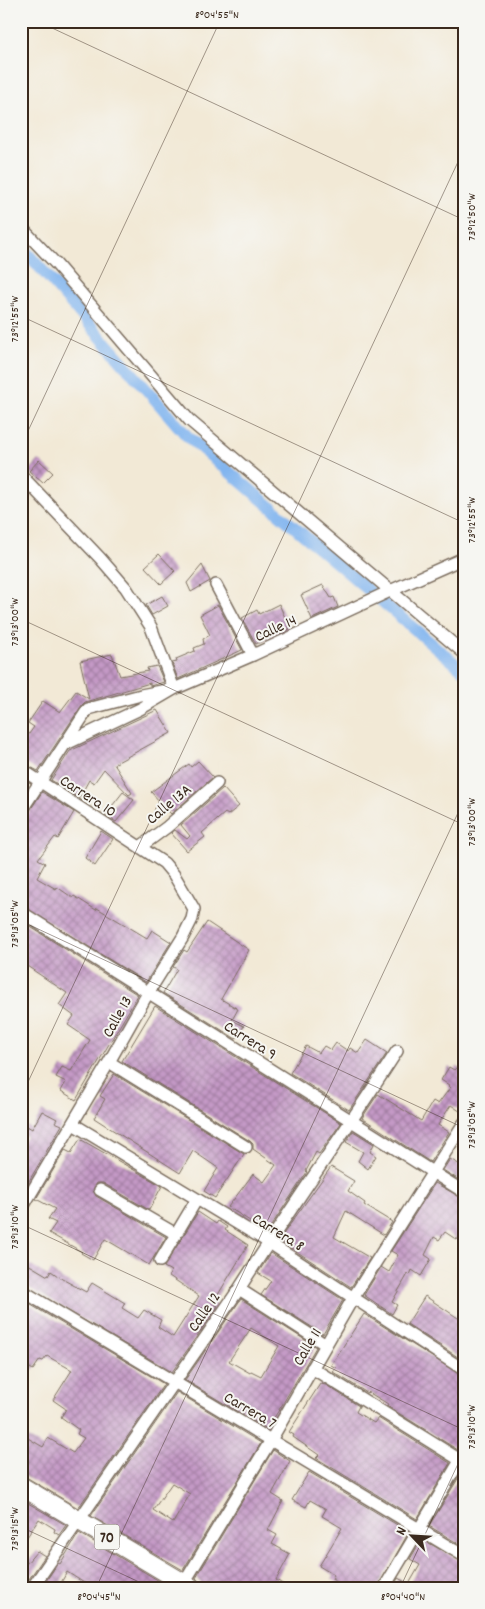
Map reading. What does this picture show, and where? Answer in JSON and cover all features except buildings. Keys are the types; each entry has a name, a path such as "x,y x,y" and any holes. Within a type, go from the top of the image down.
{"main road":[{"name":"70","path":"21,1486 185,1586"}],"street":[{"path":"21,227 56,264 190,420 464,652"},
{"path":"21,476 94,551 126,588 151,627 174,689"},
{"name":"Calle 14","path":"66,744 140,708 174,689 253,655 464,558"},
{"path":"216,585 253,655"},
{"name":"Calle 14","path":"21,811 88,710 141,694 174,689"},
{"name":"Carrera 10","path":"21,769 140,847"},
{"name":"Calle 13A","path":"140,847 167,827 216,784"},
{"name":"Calle 13","path":"21,1210 192,919 194,909 174,875 164,863 140,847"},
{"name":"Carrera 9","path":"21,912 464,1192"},
{"name":"Calle 12","path":"32,1588 239,1289 268,1242 352,1122 397,1051"},
{"path":"109,1062 246,1147"},
{"name":"Calle 11","path":"185,1586 353,1298 464,1123"},
{"name":"Carrera 8","path":"73,1124 268,1242 464,1370"},
{"path":"100,1190 176,1234"},
{"path":"160,1261 197,1200"},
{"path":"239,1289 326,1345"},
{"name":"Carrera 7","path":"21,1290 464,1556"},
{"path":"312,1368 462,1458 384,1588"}],"waterway":[{"path":"21,246 187,436 464,671"}]}
